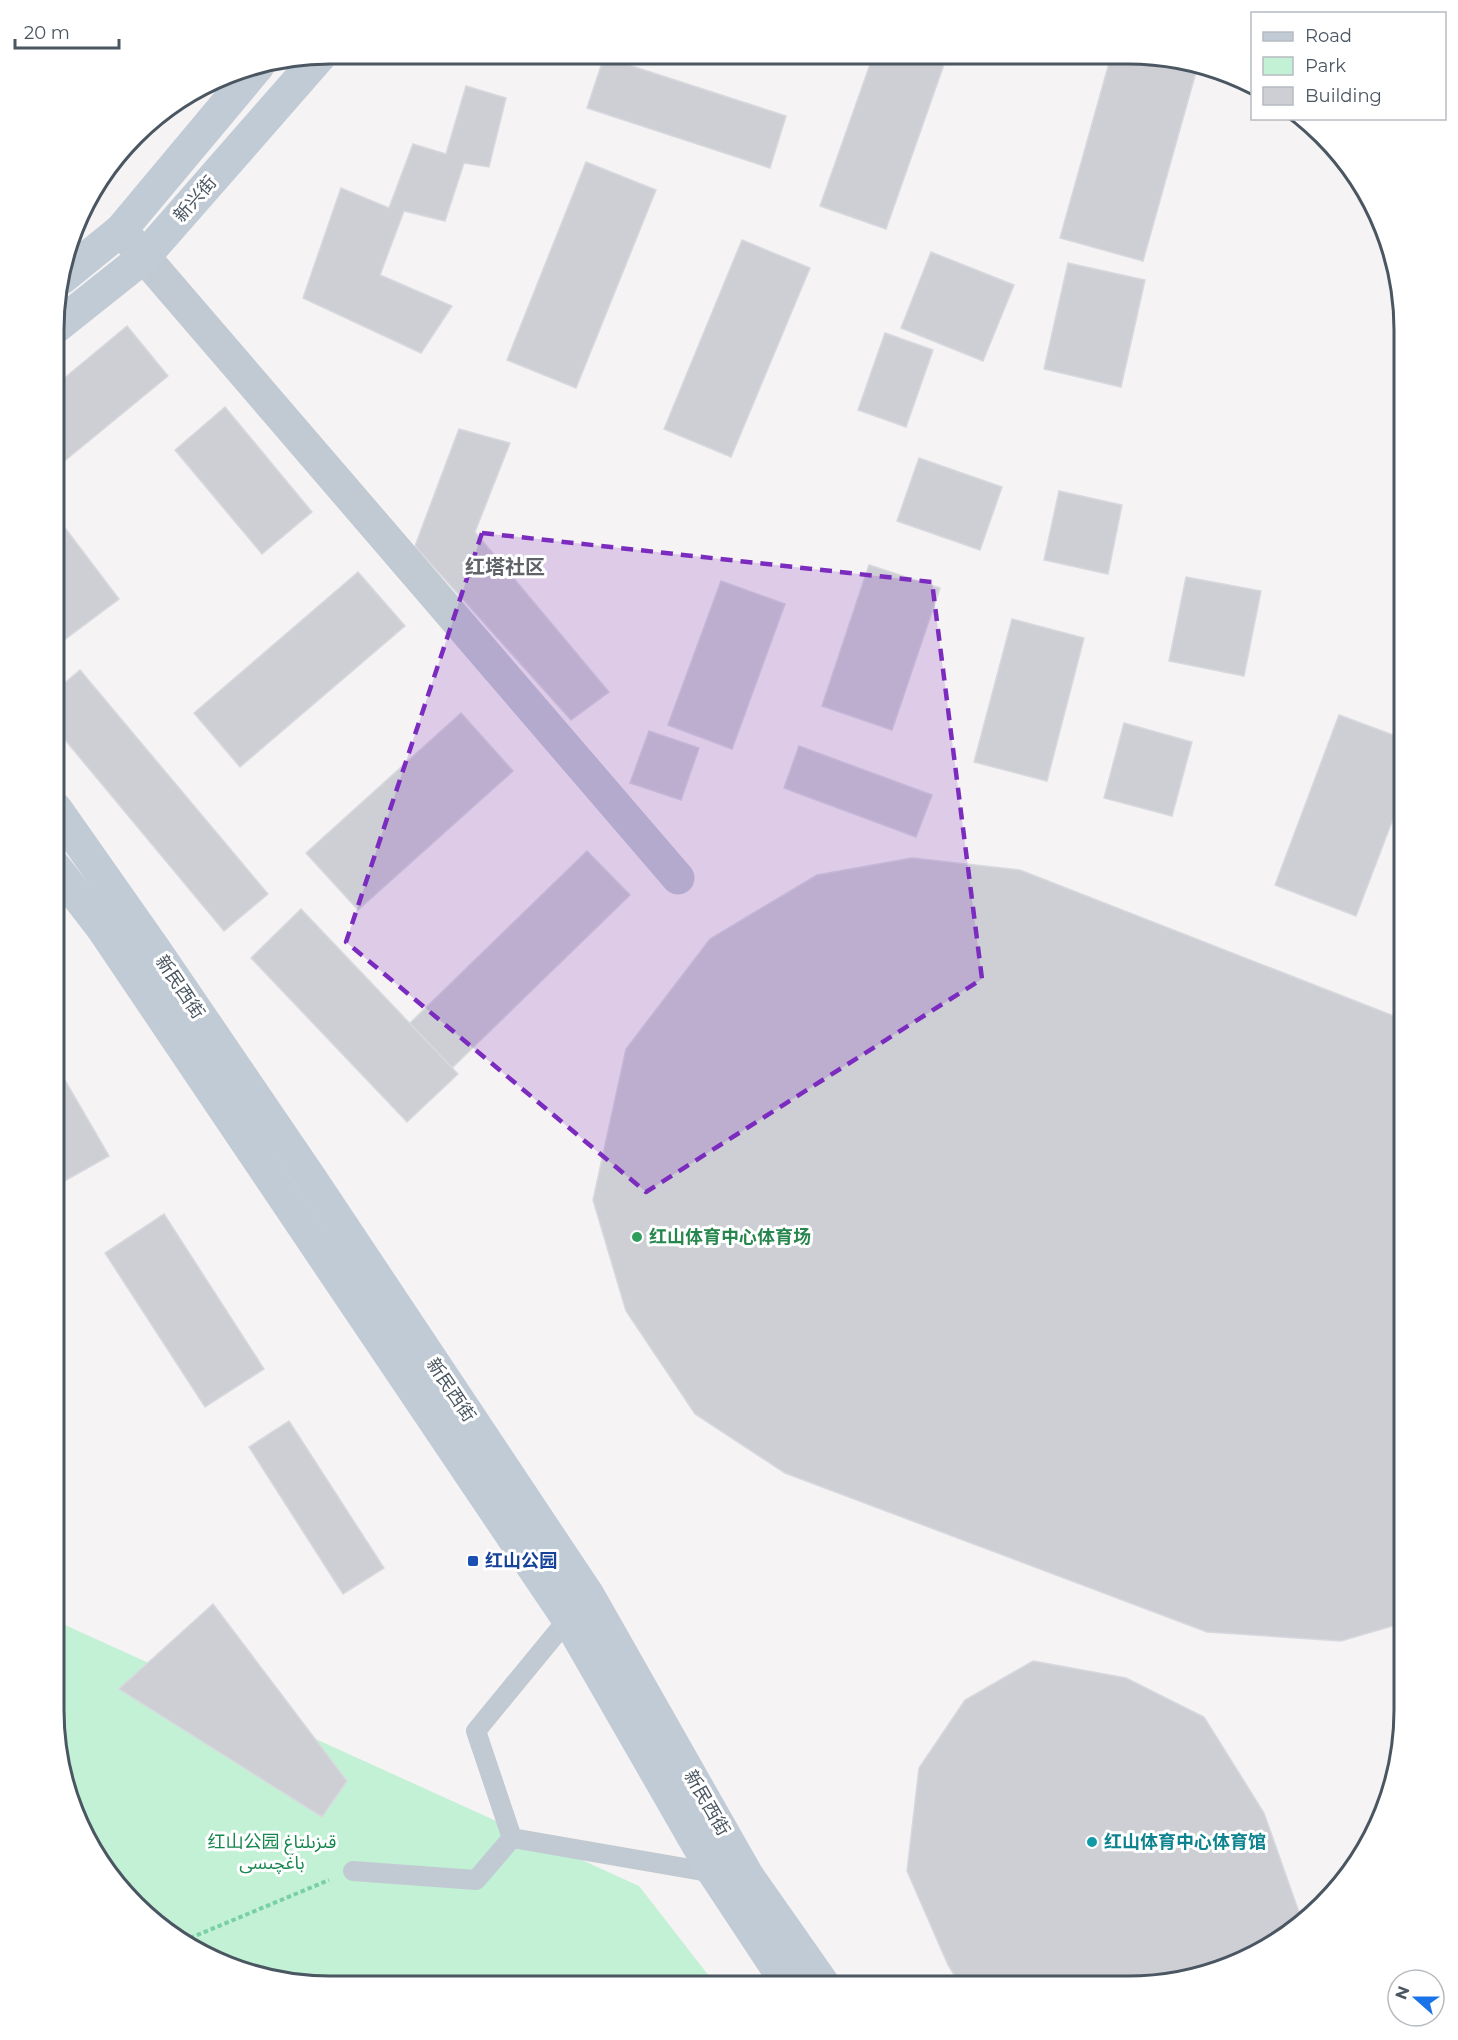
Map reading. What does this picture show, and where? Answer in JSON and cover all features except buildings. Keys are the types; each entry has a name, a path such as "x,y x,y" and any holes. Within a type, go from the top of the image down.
{"main road":[{"name":"新兴街","path":"65,320 144,257 312,65"},
{"name":"新兴街","path":"72,270 121,230 248,78"},
{"name":"新民西街","path":"64,820 156,950 588,1595 747,1875 818,1976"},
{"name":"新民西街","path":"64,878 103,929 568,1618 714,1873 782,1976"}],"street":[{"path":"121,230 678,878"}],"lane":[{"path":"512,1838 476,1731 568,1618"},
{"path":"352,1871 476,1880 512,1838"},
{"path":"512,1838 714,1873"}],"path":[{"path":"192,1937 352,1871"}],"highlighted area":[{"path":"482,533 932,582 982,979 646,1192 346,942"}],"green space":[{"name":"红山公园 قىزىلتاغ باغچىسى","path":"64,1625 639,1886 709,1976 330,1976 278,1970 245,1961 213,1948 168,1921 142,1898 119,1872 92,1827 79,1795 67,1744 64,1710"}],"place":[{"name":"红山体育中心体育场","path":"637,1237"},
{"name":"红山公园","path":"473,1561"},
{"name":"红山体育中心体育馆","path":"1092,1842"}],"district":[{"name":"红塔社区","path":"505,567"}]}
